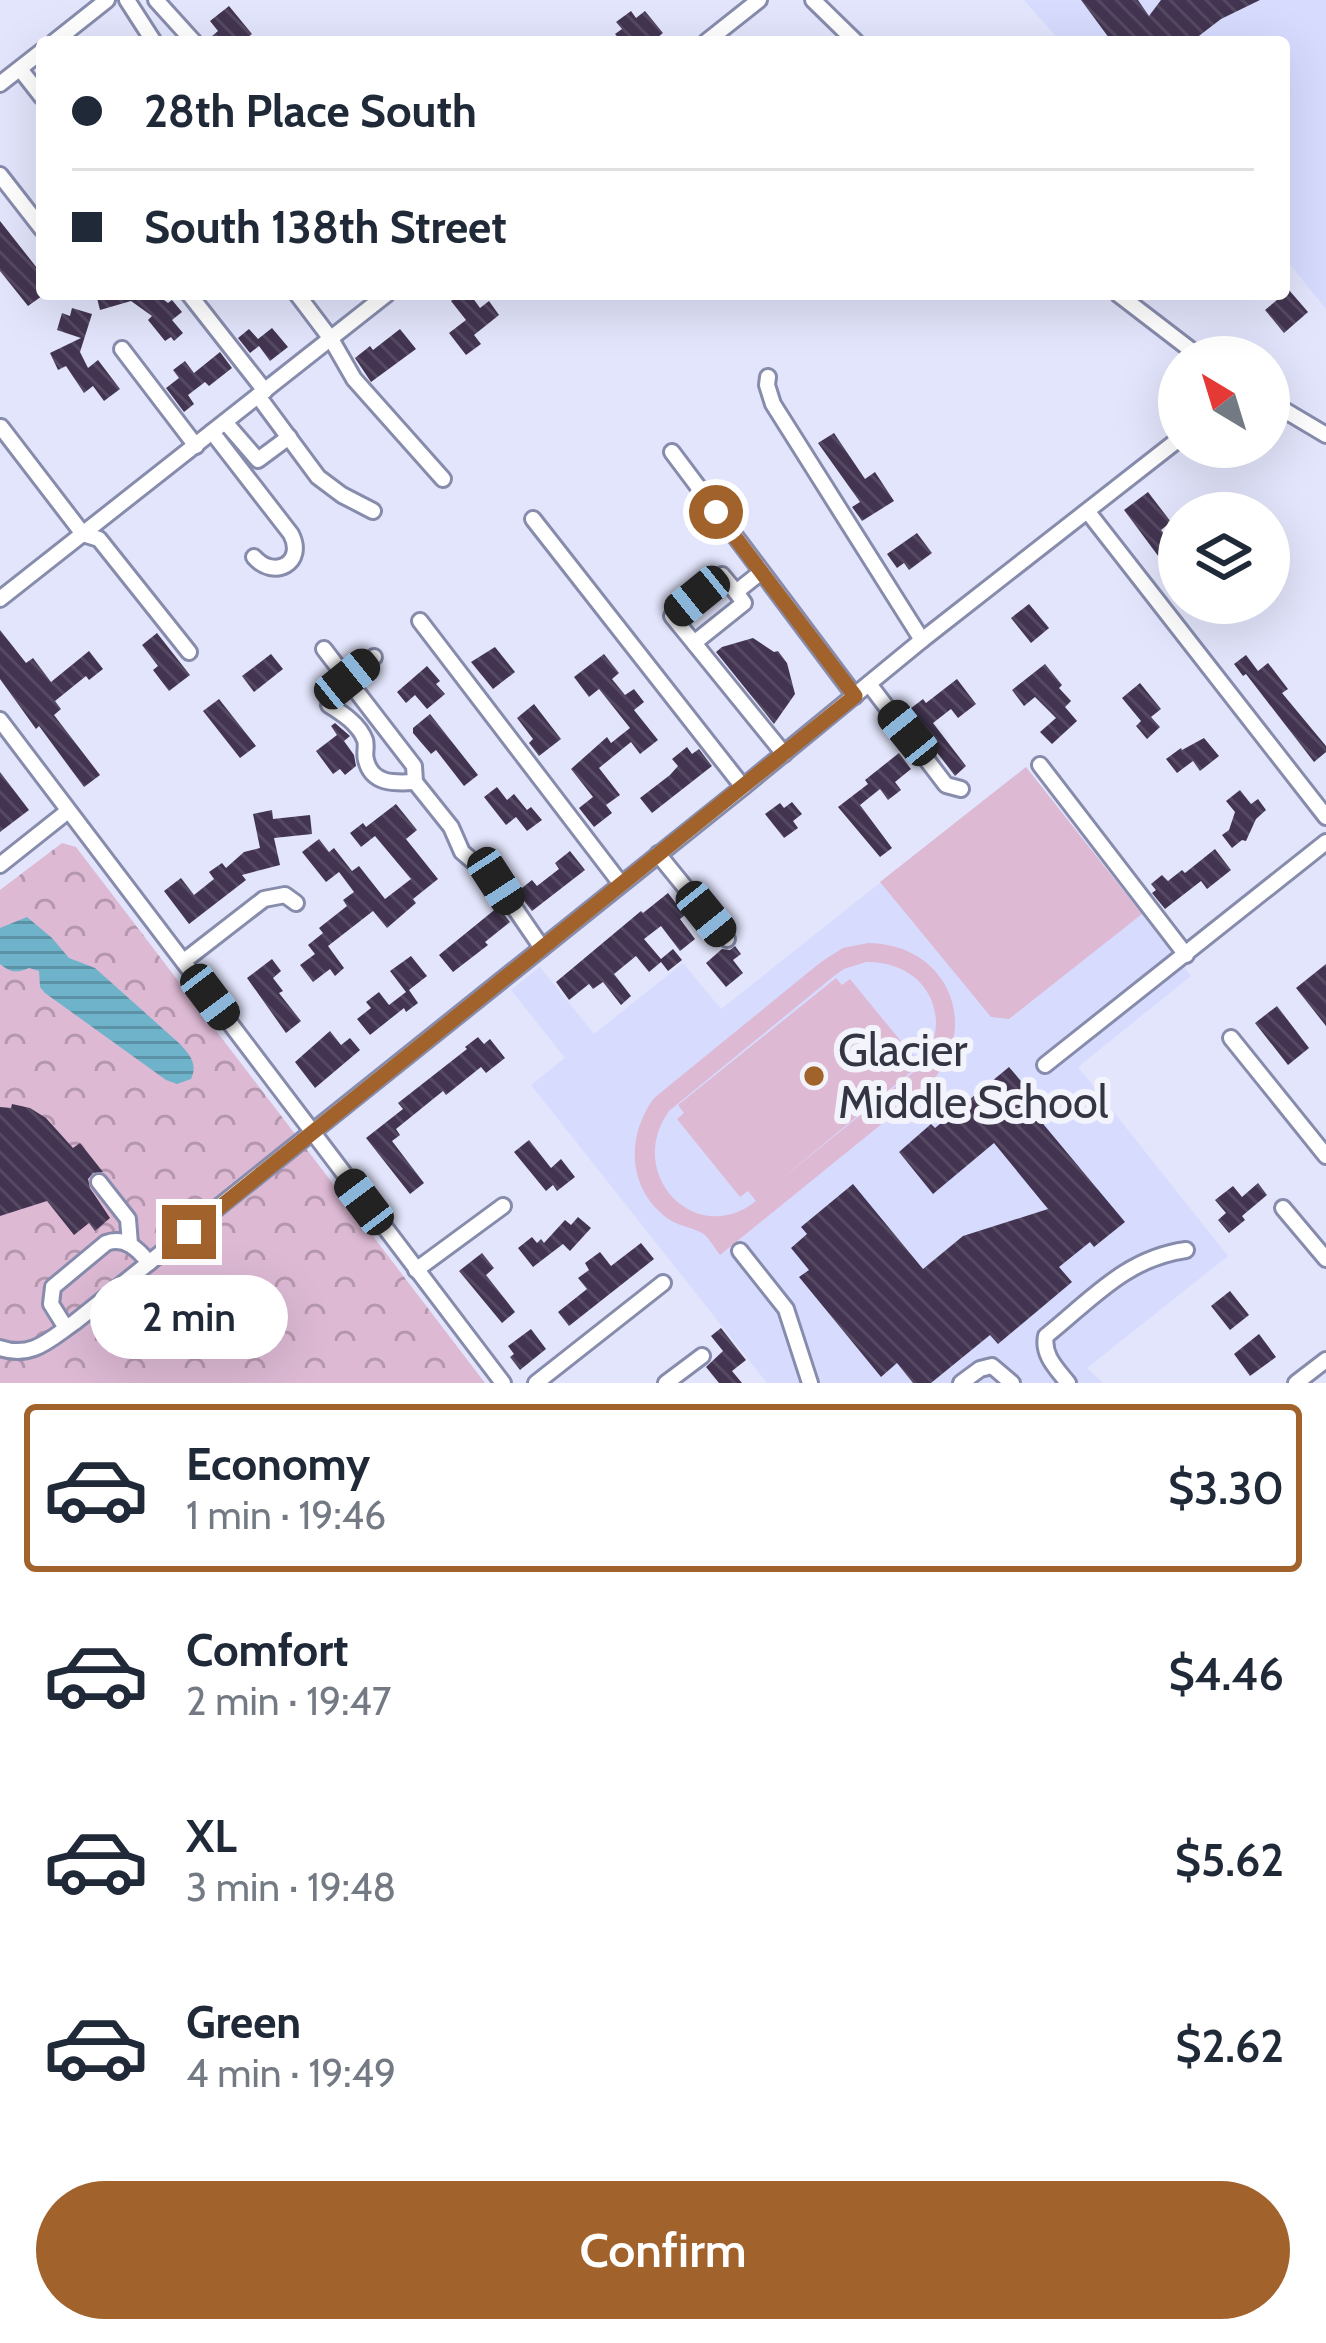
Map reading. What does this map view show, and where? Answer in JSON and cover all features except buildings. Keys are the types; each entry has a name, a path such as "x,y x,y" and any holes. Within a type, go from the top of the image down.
{"street":[{"path":"62,36 107,0"},
{"path":"128,0 150,36"},
{"path":"156,0 189,36"},
{"path":"714,36 759,0"},
{"path":"813,0 850,36"},
{"path":"0,84 36,56"},
{"path":"20,69 36,89"},
{"path":"0,176 36,221"},
{"path":"193,300 318,477 373,511"},
{"path":"302,300 354,379 442,479"},
{"path":"0,599 380,300"},
{"path":"1126,300 1173,336"},
{"path":"122,349 196,446"},
{"path":"768,377 773,404 922,640"},
{"path":"1290,413 1324,432"},
{"path":"1,427 83,534 99,539 189,652"},
{"path":"218,427 255,459 289,436"},
{"path":"218,427 296,543 295,554 286,565 272,569 254,557"},
{"path":"672,452 855,696"},
{"path":"0,1348 30,1351 66,1328 1158,456"},
{"path":"1088,512 1326,817"},
{"path":"533,519 743,787"},
{"path":"736,592 760,573"},
{"path":"694,643 744,603 722,575 672,616 784,754"},
{"path":"420,621 621,884"},
{"path":"325,649 414,766 415,782 451,827 462,851 496,881 542,948"},
{"path":"347,679 374,656"},
{"path":"869,684 946,784 961,790"},
{"path":"329,705 347,716 365,740 371,773 387,784 415,782"},
{"path":"0,721 503,1383"},
{"path":"1040,765 1186,955"},
{"path":"0,865 68,811"},
{"path":"1045,1065 1326,842"},
{"path":"658,854 727,940"},
{"path":"184,961 264,899 285,895 296,903"},
{"path":"1231,1038 1326,1156"},
{"path":"99,1182 130,1223 130,1244"},
{"path":"416,1270 503,1206"},
{"path":"1282,1208 1326,1259"},
{"path":"66,1328 51,1304 53,1287 106,1243 130,1244 149,1263"},
{"path":"1068,1383 1047,1354 1046,1336 1132,1266 1161,1253 1186,1250"},
{"path":"740,1251 786,1309 810,1383"},
{"path":"536,1383 663,1283"},
{"path":"666,1383 702,1356"},
{"path":"962,1383 992,1366 1012,1383"},
{"path":"1297,1383 1324,1366"}],"shaded area":[{"path":"1024,0 1326,0 1326,309 1290,264 1290,36 1056,36"},
{"name":"Glacier Middle School","path":"1026,767 1191,976 1078,1067 1228,1256 1087,1368 1103,1383 767,1383 531,1085 565,1058 511,990 540,967 594,1034 683,963 721,1009"},
{"path":"27,917 69,958 95,968 180,1044 193,1064 191,1079 177,1084 166,1080 45,993 39,971 14,971 0,964 0,928"}],"green space":[{"path":"1026,767 1142,914 1009,1019 991,1017 880,882"},
{"path":"62,843 76,847 485,1383 0,1383 0,890"},
{"path":"868,943 896,947 920,958 938,974 955,1017 944,1065 926,1088 720,1255 705,1235 667,1218 644,1192 635,1145 645,1113 654,1098 843,948","holes":["866,962 887,964 919,982 935,1011 936,1029 921,1066 774,1185 912,1071 906,1063 913,1056 850,979 842,985 836,978 678,1105 684,1113 677,1119 740,1197 748,1191 756,1201 733,1213 711,1216 673,1198 655,1158 657,1135 669,1111 844,969"]}],"place":[{"name":"Glacier Middle School","path":"814,1076"}],"route":[{"path":"189,1232 855,696 716,512"}]}
